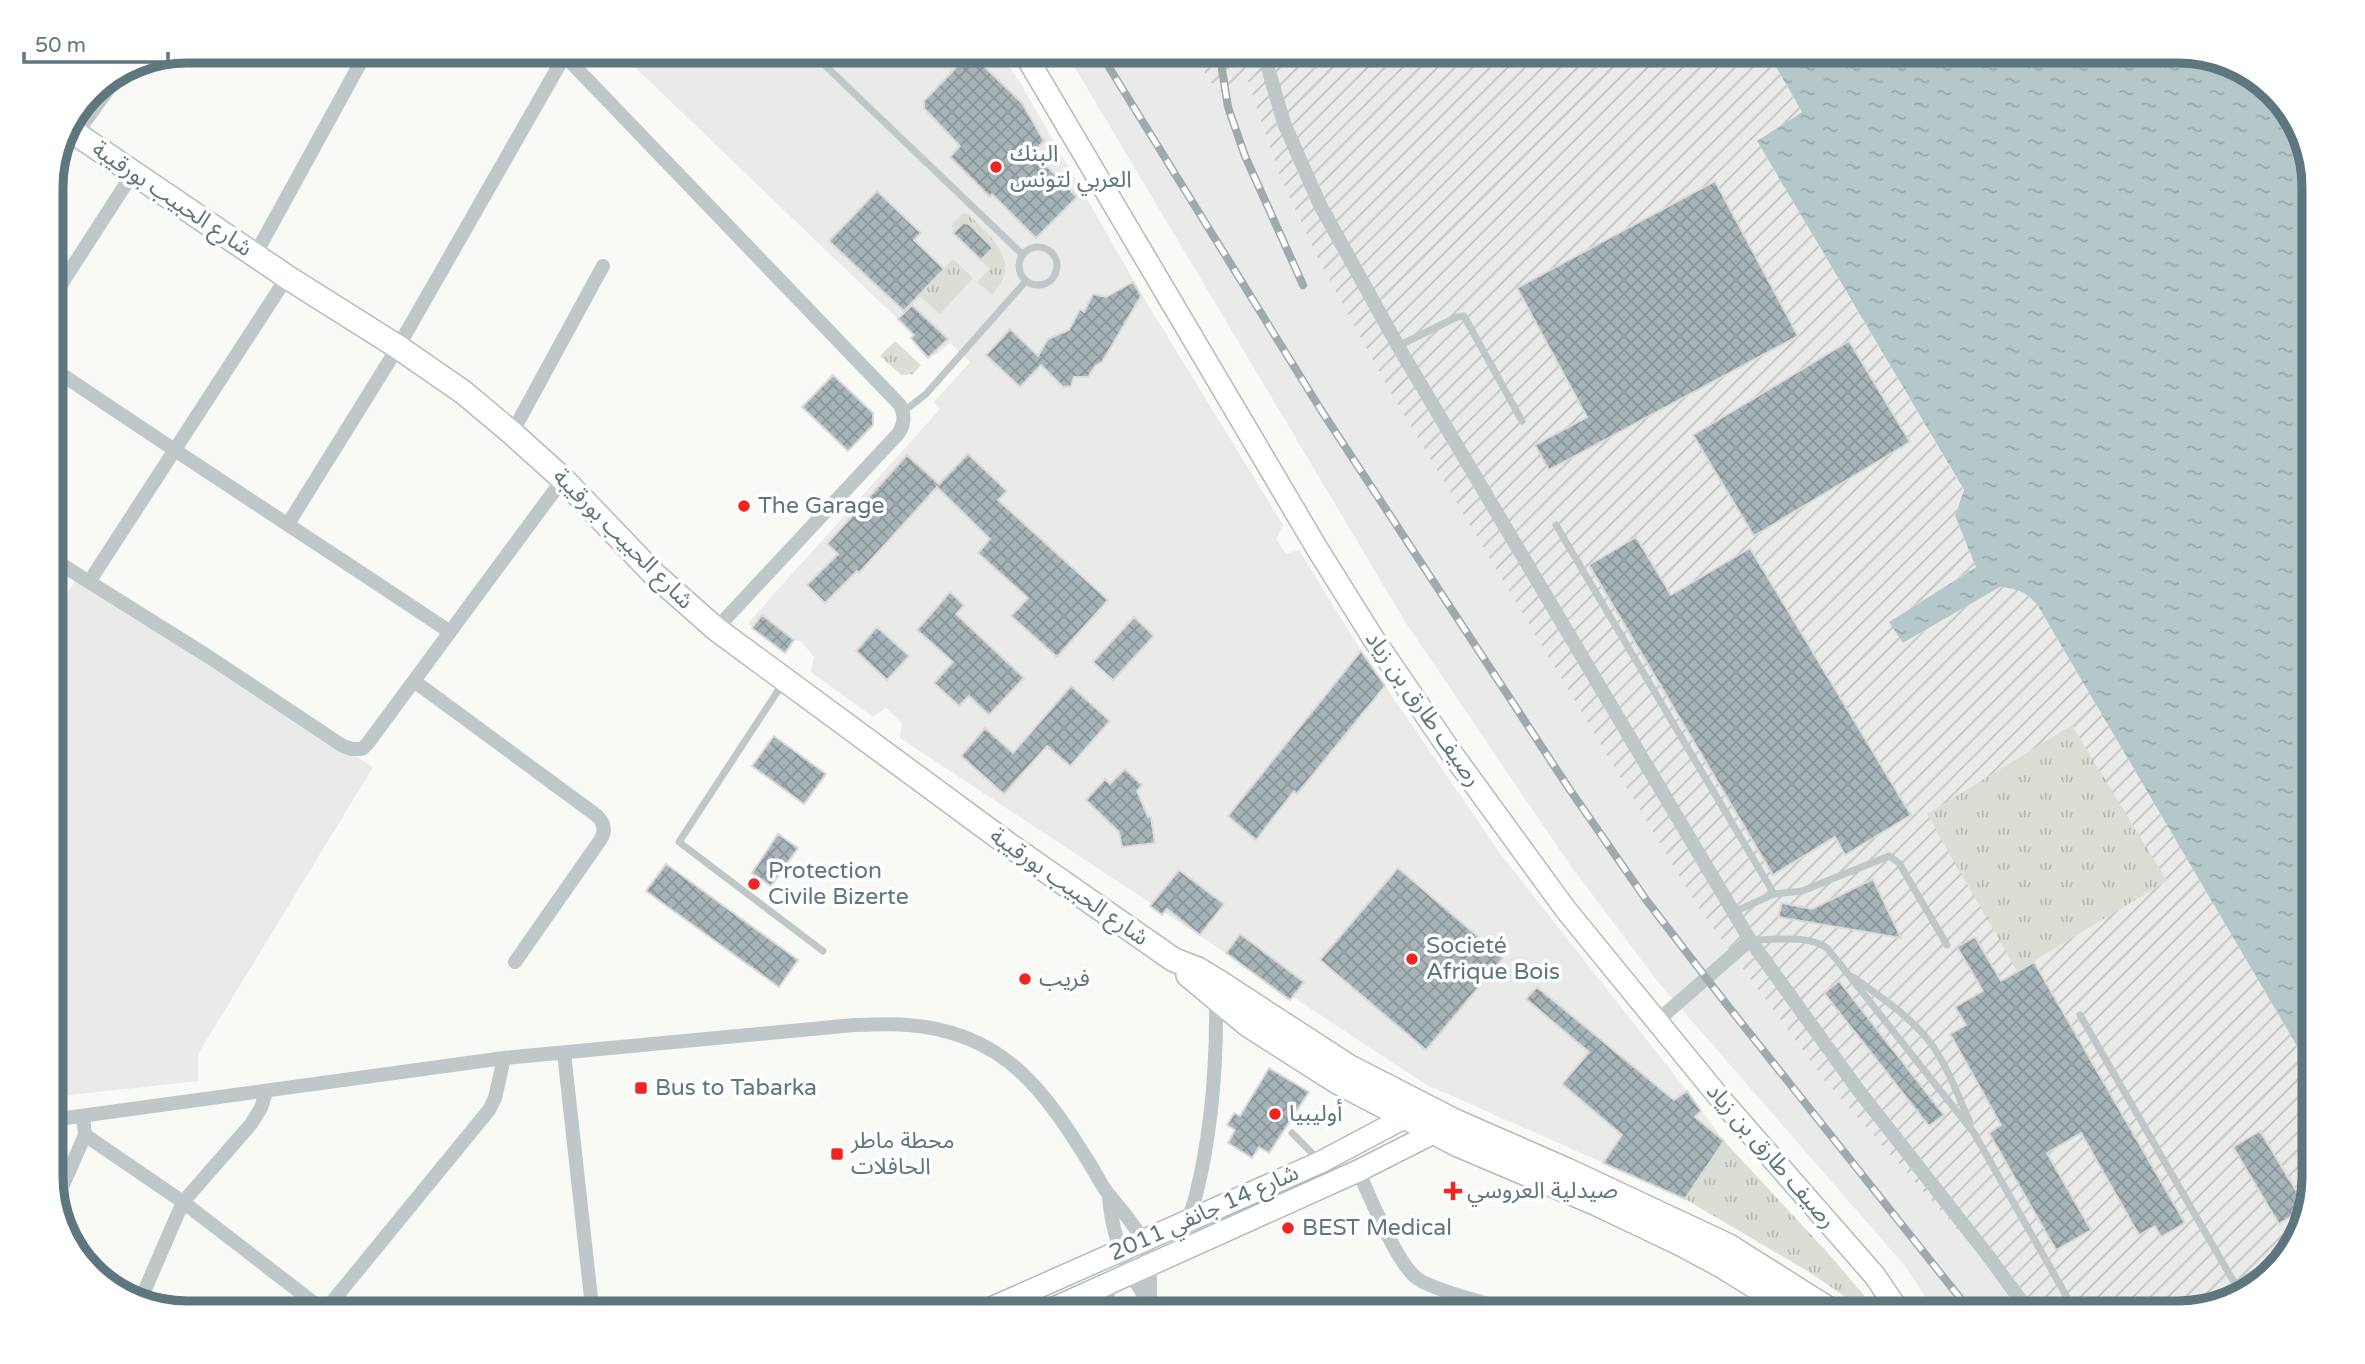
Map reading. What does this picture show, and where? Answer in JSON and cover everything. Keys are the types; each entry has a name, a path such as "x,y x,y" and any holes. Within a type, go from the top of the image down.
{"main road":[{"name":"رصيف طارق بن زياد","path":"1030,63 1318,550 1373,638 1521,850 1656,1022 1875,1276 1892,1301"},
{"name":"شارع الحبيب بورقيبة","path":"75,133 287,277 398,347 463,392 563,479 655,575 716,629 1012,847 1216,990 1290,1054 1434,1134 1681,1244 1778,1301"},
{"name":"شارع الحبيب بورقيبة","path":"1216,990 1424,1106 1729,1246 1816,1301"},
{"name":"شارع 14 جانفي 2011","path":"1007,1301 1321,1162 1405,1119 1424,1106"},
{"name":"شارع 14 جانفي 2011","path":"1069,1301 1358,1171 1455,1121"}],"street":[{"path":"255,255 360,63"},
{"path":"288,524 398,347 557,63"},
{"path":"573,63 900,405 903,412 904,419 898,434 716,629"},
{"path":"1267,63 1284,122 1320,205 1398,345 1750,940 1859,1091 2021,1301"},
{"path":"63,281 133,173"},
{"path":"512,433 603,266"},
{"path":"89,582 287,277"},
{"path":"63,375 450,632"},
{"path":"63,566 352,749 362,749 563,479"},
{"path":"414,681 596,815 603,823 601,839 515,962"},
{"path":"1656,1022 1750,940"},
{"path":"1176,1252 1195,1198 1205,1147 1217,1043 1216,990"},
{"path":"63,1119 504,1058 854,1025 908,1024 939,1029 966,1037 1013,1064 1034,1083 1050,1103 1142,1241 1139,1269 1148,1301"},
{"path":"564,1053 591,1301"},
{"path":"335,1301 489,1110 497,1091 504,1058"},
{"path":"143,1293 183,1202 251,1125 266,1092"},
{"path":"63,1185 85,1135 83,1117"},
{"path":"85,1135 183,1202 310,1301"},
{"path":"1358,1171 1401,1258 1418,1279 1484,1301"},
{"path":"1110,1196 1114,1233 1120,1251 1139,1269 1148,1301"},
{"path":"1108,1301 1110,1282"}],"lane":[{"path":"823,63 1023,255"},
{"path":"1034,248 1046,249 1052,253 1057,270 1050,281 1038,285 1026,281 1020,268 1023,255 1034,248"},
{"path":"903,412 926,394 1026,281"},
{"path":"1398,345 1464,316 1522,421"},
{"path":"1556,525 1774,894"},
{"path":"784,681 679,842 823,951"},
{"path":"1734,912 1774,894 1802,891 1889,856 1899,863 1947,945"},
{"path":"1750,940 1822,943 1974,1133"},
{"path":"1845,971 1903,1014 1931,1044 1954,1085 1974,1133 2069,1301"},
{"path":"2080,1014 2235,1284"},
{"path":"1292,1133 1321,1162"},
{"path":"2219,1294 2264,1266"}],"shaded area":[{"path":"631,63 1007,63 1148,305 1283,525 1276,539 1286,554 1299,550 1361,651 1499,852 1724,1141 1685,1199 1425,1084 900,738 902,723 886,708 873,717 811,672 814,657 801,641 794,640 785,653 748,623 940,409 934,402 970,362 950,343 937,354 925,354 911,338 914,335"},
{"path":"1072,63 1199,63 1218,93 1246,76 1280,176 1698,907 1825,1081 2006,1284 2018,1301 1928,1301 1905,1266 1658,982 1570,865 1406,623"},
{"path":"1199,63 1774,63 1802,112 1757,141 1964,491 1955,516 1976,567 1890,621 1904,643 2000,587 2017,588 2030,596 2302,1055 2301,1193 2293,1225 2266,1265 2226,1292 2194,1300 2018,1301 2006,1284 1825,1081 1698,907 1384,381 1317,256 1280,176 1246,76 1218,93"},
{"path":"76,579 373,767 198,1054 198,1081 63,1096 63,601"}],"green space":[{"path":"963,213 969,215 987,233 1001,252 1005,272 992,295 977,282 990,269 981,260 992,247 969,224 963,223 953,233 952,224"},
{"path":"953,259 973,278 940,314 918,295"},
{"path":"895,341 921,365 913,374 901,375 880,356"},
{"path":"2072,725 2167,881 2017,971 1927,814"},
{"path":"1724,1141 1869,1301 1851,1301 1809,1272 1685,1199"}],"water":[{"path":"1774,63 2178,63 2210,67 2240,80 2266,99 2289,132 2300,163 2302,179 2302,1055 2034,601 2012,588 2000,587 1903,643 1889,622 1976,567 1955,516 1964,490 1757,141 1802,112"}],"building":[{"path":"960,63 980,63 1022,103 1044,141 1033,152 1077,197 1036,238 950,157 960,146 924,108 924,101"},
{"path":"1715,181 1798,336 1549,470 1535,445 1587,417 1517,288"},
{"path":"877,191 921,233 914,240 944,269 904,311 829,241"},
{"path":"963,223 969,224 993,248 981,260 953,233"},
{"path":"1133,282 1141,296 1102,362 1095,366 1088,377 1074,377 1071,386 1063,387 1041,365 1020,387 986,355 1010,329 1038,356 1048,339 1069,330 1080,309 1084,312 1093,294 1106,297"},
{"path":"912,305 948,339 928,358 911,338 914,335 898,319"},
{"path":"1849,341 1910,442 1754,536 1693,435"},
{"path":"833,375 873,413 873,425 848,451 802,407"},
{"path":"968,454 1007,491 998,500 1108,600 1057,657 1011,616 1028,598 978,553 990,539 937,487 859,573 857,571 825,603 807,585 838,554 827,544 907,455 939,484"},
{"path":"1636,537 1671,595 1750,548 1911,815 1845,855 1835,837 1773,875 1589,565"},
{"path":"950,592 964,605 956,614 1024,678 989,715 969,696 959,706 934,683 953,662 917,630"},
{"path":"762,615 794,640 785,653 752,628"},
{"path":"1134,617 1154,636 1113,680 1093,662"},
{"path":"877,627 909,656 887,680 856,651"},
{"path":"1361,651 1385,686 1297,794 1294,791 1256,840 1228,816"},
{"path":"1071,686 1110,721 1070,766 1047,746 1004,794 961,756 985,728 1013,753"},
{"path":"774,736 826,774 804,804 752,766"},
{"path":"1125,769 1142,785 1137,791 1148,817 1151,817 1155,843 1122,847 1119,832 1086,800 1105,779 1110,784"},
{"path":"778,834 798,848 771,886 752,873"},
{"path":"666,864 798,960 779,987 646,891"},
{"name":"Societé Afrique Bois","path":"1398,868 1503,958 1426,1050 1320,960"},
{"path":"1179,870 1224,904 1200,935 1167,909 1162,915 1150,906"},
{"path":"1873,879 1901,938 1778,917 1782,903 1812,909"},
{"path":"1240,934 1304,982 1290,1000 1226,953"},
{"path":"1975,937 2001,981 2034,962 2185,1223 2161,1237 2155,1226 2139,1235 2081,1133 2047,1153 2091,1230 2056,1250 1989,1133 2001,1125 1950,1034 1966,1025 1955,1007 1983,991 1957,947"},
{"path":"1839,981 1944,1115 1929,1126 1824,993"},
{"path":"1537,987 1674,1100 1687,1091 1701,1111 1695,1117 1724,1141 1685,1199 1603,1163 1622,1135 1562,1084 1589,1052 1526,999"},
{"path":"1269,1068 1309,1092 1269,1153 1259,1147 1252,1158 1228,1143 1235,1130 1227,1125 1234,1113 1240,1116"},
{"path":"2260,1131 2300,1197 2297,1213 2279,1224 2233,1147"}],"railway":[{"path":"1106,63 1321,410 1568,787 1647,901 1962,1301"},
{"path":"1221,63 1228,107 1245,156 1303,285"}],"place":[{"name":"البنك العربي لتونس","path":"996,167"},
{"name":"The Garage","path":"744,506"},
{"name":"Protection Civile Bizerte","path":"754,884"},
{"name":"Societé Afrique Bois","path":"1412,959"},
{"name":"فريب","path":"1025,979"},
{"name":"Bus to Tabarka","path":"641,1088"},
{"name":"أوليبيا","path":"1275,1114"},
{"name":"محطة ماطر الحافلات","path":"837,1154"},
{"name":"صيدلية العروسي","path":"1453,1191"},
{"name":"BEST Medical","path":"1288,1228"}]}
